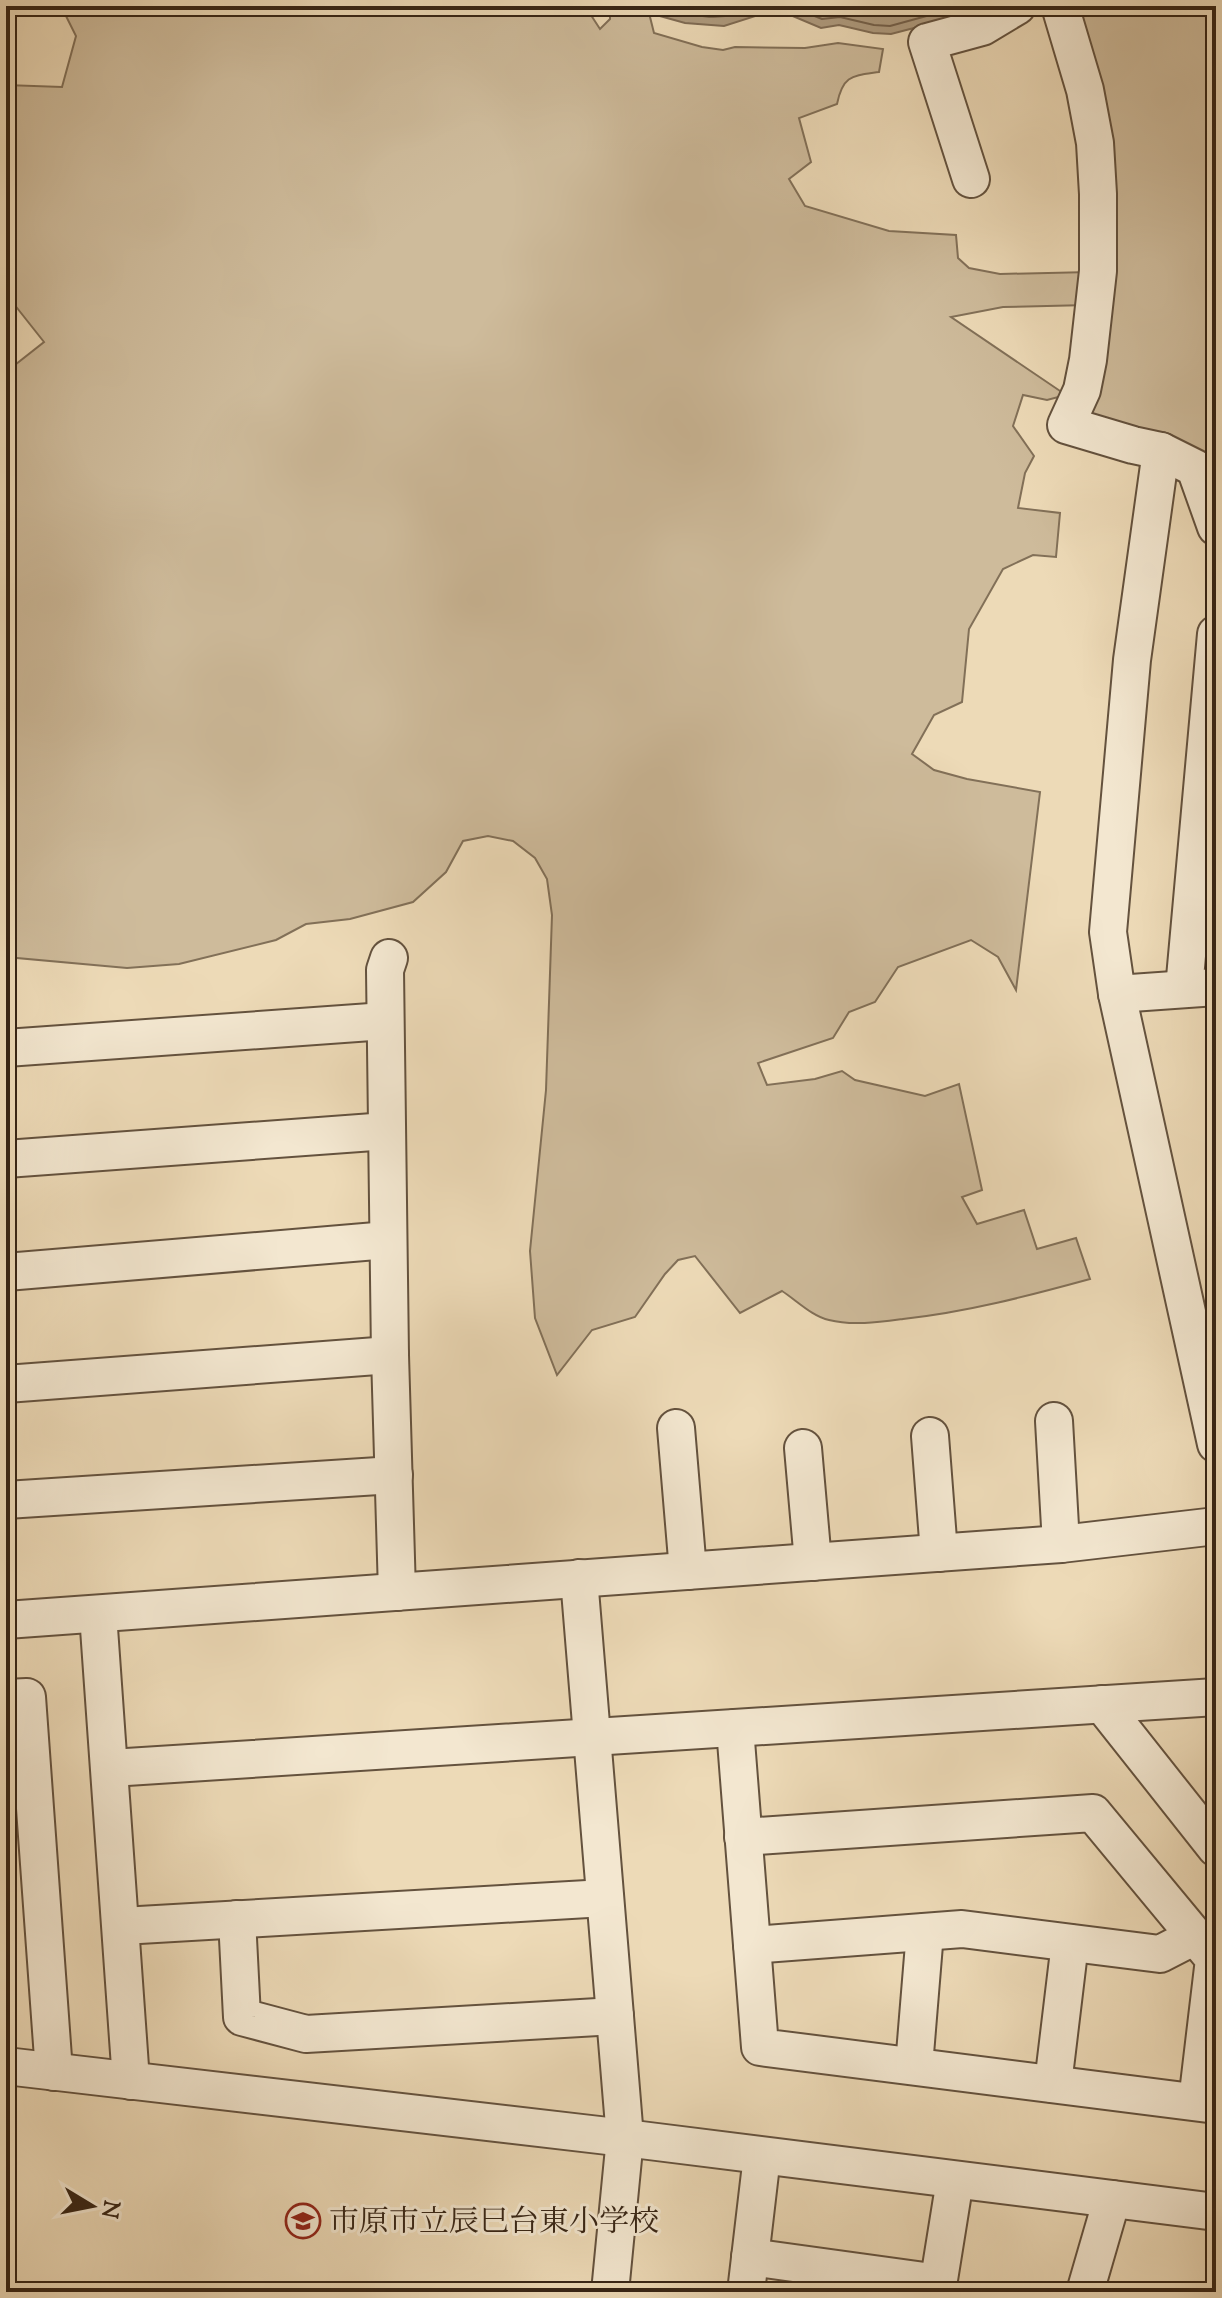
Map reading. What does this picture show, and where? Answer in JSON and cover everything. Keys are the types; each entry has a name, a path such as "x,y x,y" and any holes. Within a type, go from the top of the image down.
{"street":[{"path":"971,179 927,42 982,27 1017,6"},
{"path":"1060,6 1085,90 1093,130 1098,194 1098,271 1088,360 1082,390 1066,425 1161,451 1195,468 1216,527"},
{"path":"1161,451 1132,660 1109,917 1111,967 1207,1364 1216,1444"},
{"path":"1117,994 1200,988 1216,634"},
{"path":"389,958 385,970 385,1021 397,1592"},
{"path":"6,1048 385,1021"},
{"path":"6,1159 387,1131"},
{"path":"6,1272 388,1240"},
{"path":"6,1384 390,1355"},
{"path":"1054,1421 1061,1544"},
{"path":"676,1428 688,1571"},
{"path":"930,1436 939,1553"},
{"path":"803,1448 813,1562"},
{"path":"6,1500 394,1475"},
{"path":"6,1620 1061,1544 1216,1526"},
{"path":"579,1578 625,2138 610,2292"},
{"path":"98,1614 131,2081"},
{"path":"6,1698 27,1697 54,2072"},
{"path":"111,1768 1216,1697"},
{"path":"1102,1704 1216,1848"},
{"path":"735,1728 743,1837 760,2047 1207,2103 1214,1959 1093,1813 743,1837"},
{"path":"122,1926 605,1898"},
{"path":"237,1919 242,2017 306,2034 615,2016"},
{"path":"752,1945 962,1929 1160,1954 1195,1936"},
{"path":"914,2066 925,1932"},
{"path":"1053,2084 1070,1943"},
{"path":"6,2066 625,2138 1216,2212"},
{"path":"762,2156 748,2275 938,2288 955,2180"},
{"path":"1085,2292 1112,2199"}],"shaded area":[{"path":"61,6 585,6 600,29 610,19 610,11 649,13 654,33 702,47 723,50 735,47 805,48 838,43 883,49 879,72 850,79 842,87 837,104 799,118 811,162 789,179 805,206 889,231 956,235 958,258 969,268 1000,274 1090,272 1088,305 1003,307 951,317 1066,395 1047,400 1023,395 1013,426 1034,456 1025,473 1018,508 1060,513 1056,557 1033,555 1003,569 969,629 962,702 934,715 912,754 934,770 1040,792 1016,990 998,957 971,940 898,967 875,1002 849,1012 833,1038 758,1063 767,1085 815,1079 842,1071 855,1080 925,1096 959,1084 982,1190 962,1197 977,1224 1024,1210 1037,1249 1076,1238 1090,1279 950,1312 847,1323 817,1315 782,1291 740,1313 695,1256 678,1260 635,1317 592,1330 557,1375 535,1318 530,1251 546,1090 552,915 547,879 535,858 513,841 488,836 463,841 446,872 413,902 350,919 306,924 276,940 179,964 127,968 6,957 6,372 44,342 6,294 6,85 62,87 76,36"},
{"path":"1070,6 1216,6 1216,468 1194,454 1079,418 1097,357"}],"water":[{"path":"615,6 983,6 960,16 891,34 839,25 821,28 788,14 771,11 724,26 685,23 649,13 617,11"}],"place":[{"name":"市原市立辰巳台東小学校","path":"303,2221"}]}
